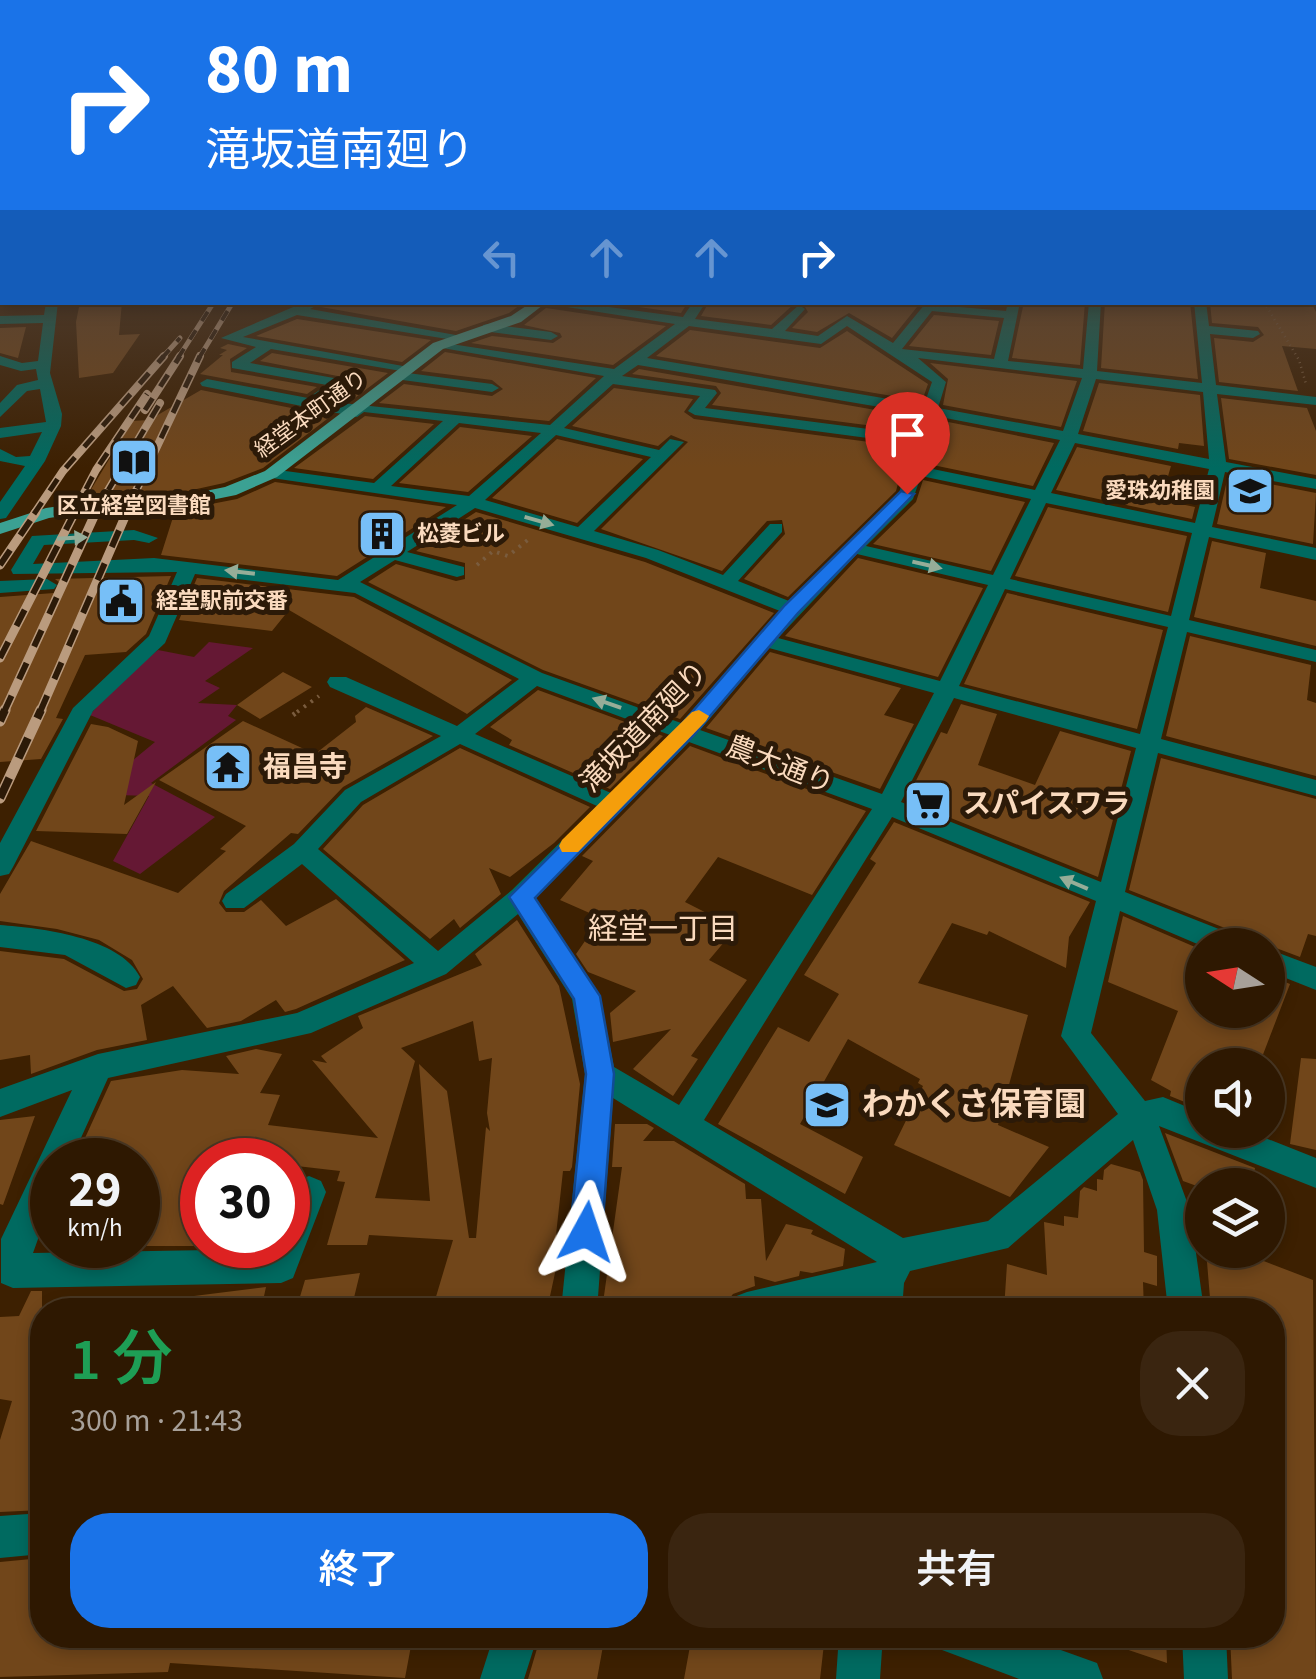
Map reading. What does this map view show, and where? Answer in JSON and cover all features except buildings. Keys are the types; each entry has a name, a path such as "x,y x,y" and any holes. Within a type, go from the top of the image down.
{"main road":[{"name":"経堂本町通り","path":"0,528 46,513 79,508 148,508 230,490 271,474 438,346 526,311"}],"street":[{"path":"0,514 36,461 53,426 44,364 51,311"},
{"path":"296,311 228,338 492,388"},
{"path":"299,311 460,337"},
{"path":"641,311 821,340 847,311"},
{"path":"344,584 473,502 693,311"},
{"path":"782,335 797,311"},
{"name":"滝坂道南廻り","path":"0,1103 98,1067 301,1024 436,966 521,897 687,730 792,609 907,494 915,470 918,440 939,382 930,372 892,352 847,311"},
{"path":"892,352 925,311"},
{"path":"1000,364 1012,311"},
{"path":"684,1125 888,806 1001,582 1069,438 1090,375 1094,311"},
{"path":"1186,1298 1184,1254 1171,1196 1138,1117 1076,1036 1218,466 1201,311"},
{"path":"0,320 50,319"},
{"path":"488,328 551,336"},
{"path":"1203,328 1253,334"},
{"path":"268,345 237,366 340,383 310,403"},
{"path":"438,346 710,393 694,411 918,440"},
{"path":"892,352 1315,400"},
{"path":"548,364 564,353"},
{"path":"0,360 21,366 44,364"},
{"path":"633,360 927,410 1316,484"},
{"path":"0,412 22,388 46,383"},
{"path":"207,383 310,403 553,430 662,456"},
{"path":"377,489 455,419"},
{"path":"0,432 53,426"},
{"path":"582,534 676,442"},
{"path":"0,454 13,462 36,461"},
{"path":"915,470 1316,554"},
{"path":"271,474 473,502 652,554 792,609"},
{"path":"148,508 154,523 142,559 172,569"},
{"path":"403,523 426,532"},
{"path":"726,583 776,528"},
{"path":"149,538 134,535 38,540 20,570 172,569"},
{"path":"853,548 1316,656"},
{"path":"392,553 457,570"},
{"path":"0,587 172,569"},
{"path":"0,867 84,708 158,639 172,569"},
{"name":"農大通り","path":"172,569 360,588 534,678 687,730 888,806 1187,928"},
{"path":"765,641 1316,788"},
{"path":"234,900 303,850 353,796 459,735 534,678"},
{"path":"338,682 612,803"},
{"path":"303,850 436,966"},
{"path":"521,897 586,996 600,1074 580,1298"},
{"path":"0,936 50,939 100,956 126,977"},
{"path":"1285,967 1316,979"},
{"path":"65,1138 98,1067"},
{"path":"600,1074 684,1125 890,1282"},
{"path":"808,1298 890,1282 996,1236 1138,1117 1163,1112 1185,1121"},
{"path":"1253,1148 1316,1173"},
{"path":"30,1213 18,1239 13,1271 180,1268"},
{"path":"0,1537 30,1535"},
{"path":"502,1679 512,1648"},
{"path":"858,1679 860,1648"},
{"path":"993,1648 1080,1679"},
{"path":"1205,1648 1206,1679"}],"path":[{"path":"1270,311 1299,360 1302,376 1315,400"},
{"path":"293,715 338,682"}],"shaded area":[{"path":"209,642 253,648 205,681 220,688 198,703 237,705 228,716 236,720 151,783 215,817 140,874 113,861 149,796 118,795 132,761 155,742 90,715 111,689 158,650 194,657"}],"railway":[{"path":"178,358 208,311"},
{"path":"199,358 227,311"},
{"path":"162,358 180,338"},
{"path":"34,514 63,471 164,356"},
{"path":"145,410 180,356"},
{"path":"125,514 199,358"},
{"path":"73,514 96,470 147,394"},
{"path":"94,514 160,403"},
{"path":"0,565 36,512"},
{"path":"0,658 75,512"},
{"path":"4,712 96,512"},
{"path":"40,712 127,512"},
{"path":"0,721 5,710"},
{"path":"0,798 41,710"}],"slow traffic":[{"path":"570,846 699,716"}],"place":[{"name":"区立経堂図書館","path":"134,462"},
{"name":"愛珠幼稚園","path":"1250,491"},
{"name":"松菱ビル","path":"382,534"},
{"name":"経堂駅前交番","path":"121,601"},
{"name":"福昌寺","path":"228,767"},
{"name":"スパイスワラ","path":"928,804"},
{"name":"わかくさ保育園","path":"827,1105"}],"district":[{"name":"経堂一丁目","path":"663,929"}],"route":[{"path":"586,1232 600,1074 586,996 521,897 687,730 792,609 907,494"}]}
